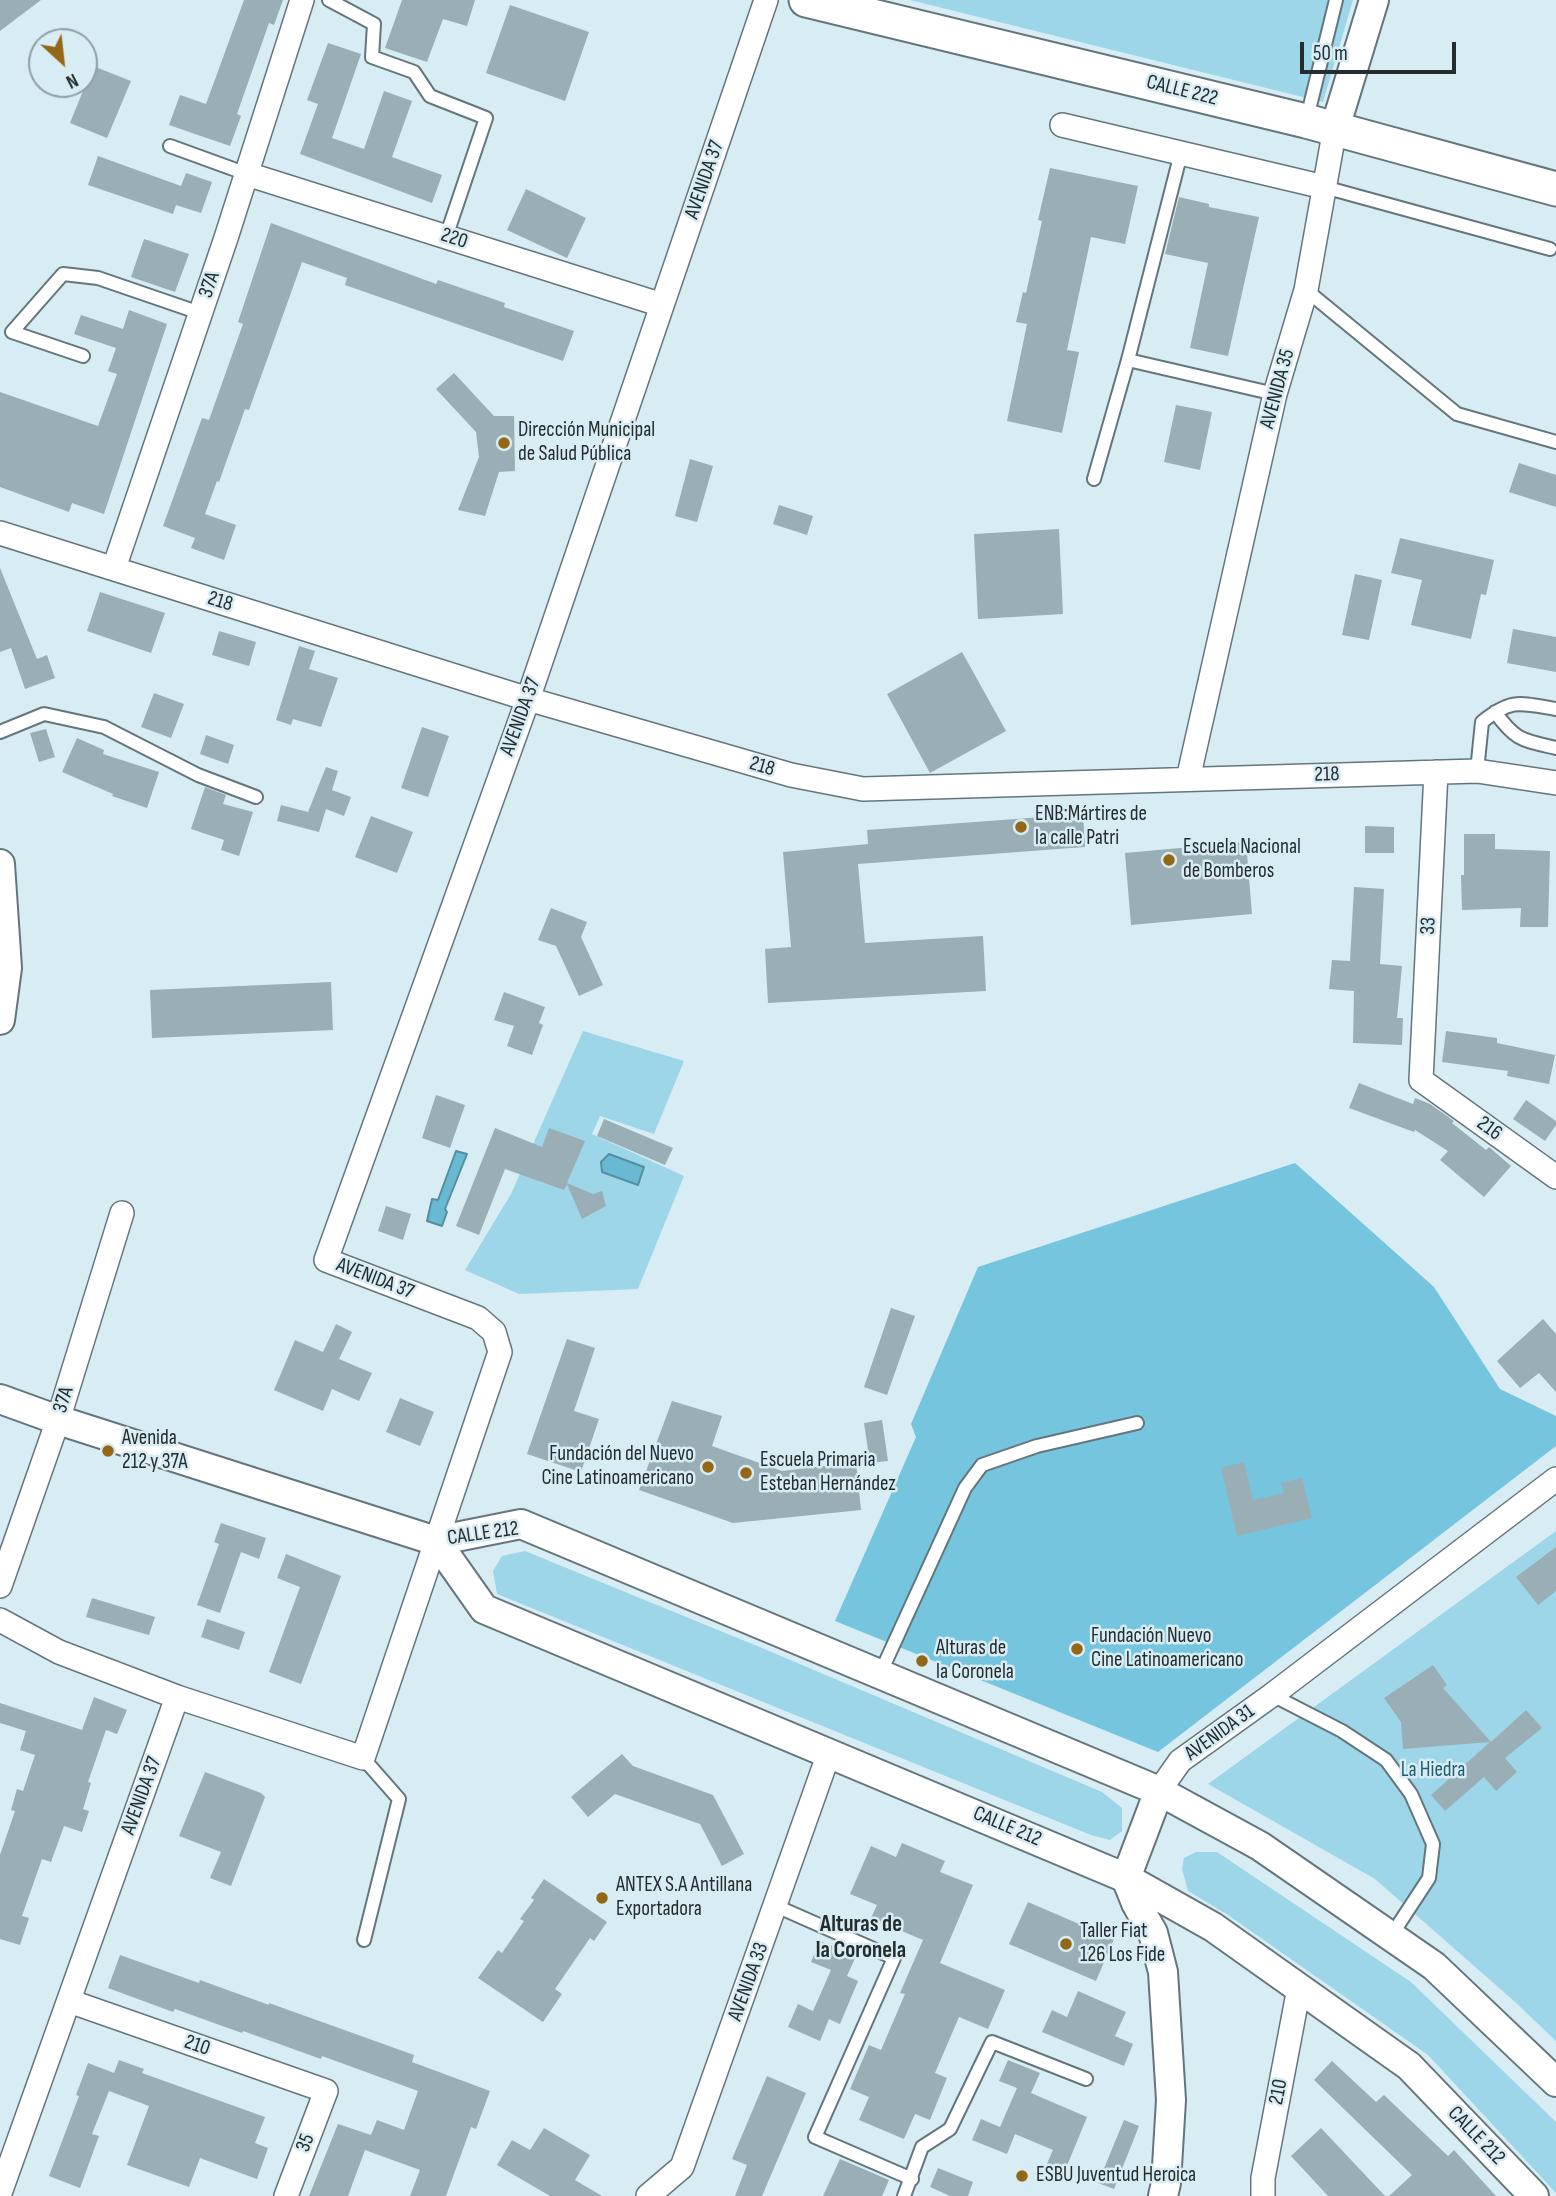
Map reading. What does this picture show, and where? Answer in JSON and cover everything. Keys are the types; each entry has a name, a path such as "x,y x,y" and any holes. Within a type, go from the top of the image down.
{"main road":[{"name":"CALLE 222","path":"808,0 1320,125 1556,189"}],"street":[{"name":"37A","path":"114,568 247,174 302,0"},
{"name":"AVENIDA 37","path":"363,1758 500,1352 494,1332 478,1318 326,1260 528,699 766,0"},
{"name":"AVENIDA 35","path":"1188,779 1275,394 1306,290 1324,187 1320,125 1374,0"},
{"path":"1062,125 1324,187"},
{"name":"220","path":"247,174 662,305"},
{"name":"218","path":"0,533 528,699 791,775 863,789 1477,771 1556,783"},
{"name":"33","path":"1421,1080 1436,772"},
{"path":"0,864 7,968 0,1020"},
{"name":"216","path":"1421,1080 1556,1177"},
{"name":"37A","path":"0,1586 58,1420 122,1213"},
{"name":"CALLE 212","path":"0,1399 436,1541 521,1524 1159,1791 1260,1846 1434,1966 1556,2081"},
{"name":"AVENIDA 31","path":"1126,1878 1159,1791 1180,1760 1272,1695 1556,1479"},
{"name":"CALLE 212","path":"436,1541 484,1609 1126,1878 1213,1927 1409,2066 1534,2196"},
{"path":"0,1620 59,1652 177,1697 363,1758"},
{"name":"AVENIDA 37","path":"0,2193 177,1697"},
{"name":"AVENIDA 33","path":"648,2196 682,2167 829,1753"},
{"path":"1126,1878 1153,1933 1163,1972 1171,2100 1163,2196"},
{"name":"210","path":"1263,2196 1263,2178 1299,1988"},
{"name":"210","path":"69,2001 326,2091"},
{"name":"35","path":"286,2196 326,2091"}],"lane":[{"path":"329,0 374,24 372,57 414,72 430,96 486,118 446,237"},
{"path":"1320,125 1336,0"},
{"path":"170,146 247,174"},
{"path":"1094,479 1128,360 1181,153"},
{"path":"1324,187 1550,250"},
{"path":"83,356 12,332 63,274 97,278 200,313"},
{"path":"1306,290 1457,414 1556,442"},
{"path":"1128,360 1275,394"},
{"path":"1477,771 1482,722 1494,712 1516,703 1556,709"},
{"path":"1494,712 1508,730 1521,740 1556,748"},
{"path":"0,732 44,714 104,727 198,775 256,797"},
{"path":"879,1674 965,1488 982,1465 1037,1447 1137,1423"},
{"path":"1272,1695 1342,1731 1385,1760 1411,1794 1433,1844 1429,1878 1391,1936"},
{"path":"363,1758 399,1798 364,1940"},
{"path":"776,1906 894,1958 815,2137 912,2179"},
{"path":"904,2196 922,2147 950,2129 992,2042 1086,2078"}],"green space":[{"path":"910,0 1353,0 1323,102"},
{"path":"583,1031 684,1061 654,1134 600,1116 592,1134 684,1176 638,1289 519,1294 465,1270 511,1194"},
{"name":"La Hiedra","path":"1556,1531 1556,2041 1375,1879 1208,1784"},
{"path":"525,1551 1102,1792 1122,1808 1122,1831 1110,1840 1091,1835 497,1594 493,1571 502,1556"},
{"path":"1196,1852 1217,1852 1411,1982 1556,2122 1556,2193 1428,2055 1228,1915 1188,1891 1182,1869 1184,1858"}],"shaded area":[{"path":"456,1151 467,1154 445,1209 447,1212 442,1226 427,1221 432,1199 438,1200"},
{"path":"609,1154 644,1167 638,1185 602,1172 601,1162"},
{"path":"1295,1163 1434,1287 1500,1389 1556,1416 1556,1446 1158,1752 835,1621 916,1437 911,1424 978,1267"}],"building":[{"path":"0,0 41,0 0,31"},
{"path":"244,0 283,0 274,25 269,23 237,114 241,116 230,146 169,125 180,95 206,104"},
{"path":"402,0 475,0 467,26 443,19 427,62 385,48"},
{"path":"510,5 589,32 565,101 486,73"},
{"path":"328,43 361,54 332,138 364,149 384,91 412,101 392,157 442,175 432,203 300,154 318,104 307,100"},
{"path":"98,68 131,81 107,138 70,123 80,98 98,98"},
{"path":"98,156 181,186 186,173 212,182 201,213 176,205 173,214 88,185"},
{"path":"1050,168 1138,186 1125,244 1091,237 1067,350 1079,352 1062,433 1007,421 1027,324 1016,322 1023,292 1026,293 1042,221 1038,220"},
{"path":"526,189 586,218 567,258 507,230"},
{"path":"1179,197 1209,204 1209,207 1259,217 1228,356 1190,348 1208,263 1165,254"},
{"path":"271,223 436,284 438,280 505,303 504,307 574,331 563,361 345,285 347,278 302,262 249,410 245,409 205,514 236,525 224,560 191,548 195,538 163,526 202,418 209,420 243,324 238,322"},
{"path":"144,239 189,254 175,292 131,277"},
{"path":"129,310 167,324 104,514 72,503 69,512 0,487 0,392 98,426 117,374 108,371 116,348 74,334 81,315 123,329"},
{"path":"454,373 494,416 514,416 515,471 499,472 485,516 458,510 479,457 476,432 436,389"},
{"path":"1176,405 1212,412 1200,470 1164,462"},
{"path":"690,459 713,466 697,522 675,516"},
{"path":"1519,463 1556,475 1556,507 1509,492"},
{"path":"779,505 813,516 807,535 773,524"},
{"path":"1059,529 1063,614 978,619 974,534"},
{"path":"1400,538 1494,560 1486,595 1481,594 1471,639 1411,625 1422,580 1391,573"},
{"path":"0,568 37,659 47,655 55,678 25,689 11,648 0,652"},
{"path":"1355,574 1382,580 1369,640 1342,635"},
{"path":"100,592 165,613 151,653 87,631"},
{"path":"1513,629 1556,637 1556,672 1507,663"},
{"path":"219,631 256,642 249,666 212,655"},
{"path":"299,646 315,651 309,669 338,678 321,727 293,719 291,725 276,720"},
{"path":"962,652 1006,731 930,773 887,694"},
{"path":"154,693 184,704 171,738 141,727"},
{"path":"422,727 449,736 428,797 401,788"},
{"path":"46,729 55,757 39,762 30,733"},
{"path":"206,735 234,745 228,764 200,754"},
{"path":"77,738 104,750 103,754 159,772 147,808 112,796 113,794 62,772"},
{"path":"326,767 338,771 332,790 351,797 344,816 326,809 319,832 277,821 281,805 308,812"},
{"path":"205,787 226,795 223,804 253,812 239,856 221,850 224,840 191,829"},
{"path":"1083,814 1085,847 858,864 865,943 983,936 986,991 768,1003 765,949 791,947 783,852 868,844 867,830"},
{"path":"371,816 413,832 397,873 355,857"},
{"path":"1365,826 1394,827 1394,853 1365,853"},
{"path":"1464,834 1495,834 1495,849 1550,851 1548,927 1520,927 1521,908 1462,910"},
{"path":"1246,842 1252,914 1131,925 1125,853"},
{"path":"1354,887 1384,889 1380,964 1402,966 1397,1018 1403,1018 1402,1045 1353,1043 1354,991 1329,989 1332,960 1350,961"},
{"path":"551,908 587,922 581,937 603,985 579,996 556,946 538,940"},
{"path":"331,982 333,1030 152,1038 150,990"},
{"path":"504,992 545,1007 539,1023 543,1025 532,1055 507,1046 514,1026 494,1020"},
{"path":"1446,1031 1497,1038 1497,1043 1555,1055 1549,1084 1507,1076 1508,1071 1442,1062"},
{"path":"1359,1083 1413,1104 1415,1098 1430,1104 1486,1150 1489,1147 1511,1166 1484,1197 1440,1160 1448,1151 1415,1130 1414,1132 1349,1108"},
{"path":"436,1095 465,1105 450,1148 422,1138"},
{"path":"1526,1100 1556,1121 1545,1141 1513,1119"},
{"path":"604,1119 673,1148 665,1165 597,1136"},
{"path":"495,1128 542,1147 549,1128 585,1141 567,1183 593,1194 602,1191 606,1206 582,1219 567,1184 564,1190 505,1169 479,1235 456,1226"},
{"path":"386,1206 411,1214 403,1240 378,1231"},
{"path":"891,1308 915,1316 887,1395 864,1387"},
{"path":"1543,1319 1556,1334 1556,1392 1539,1373 1520,1388 1497,1361"},
{"path":"336,1324 352,1332 339,1359 372,1373 359,1401 332,1389 323,1411 274,1390 295,1340 323,1352"},
{"path":"567,1339 595,1348 574,1411 599,1419 581,1472 527,1454"},
{"path":"400,1398 434,1412 420,1446 386,1432"},
{"name":"Fundación del Nuevo Cine Latinoamericano","path":"672,1401 722,1416 712,1446 782,1471 856,1462 861,1510 733,1523 639,1490"},
{"path":"882,1420 888,1461 870,1463 864,1423"},
{"path":"1244,1462 1253,1500 1284,1493 1281,1483 1302,1478 1312,1518 1237,1536 1221,1468"},
{"path":"221,1523 266,1538 259,1559 241,1552 220,1613 197,1605 219,1544 214,1542"},
{"path":"1556,1547 1556,1591 1538,1605 1516,1577"},
{"path":"286,1554 341,1576 301,1684 269,1672 300,1587 277,1578"},
{"path":"92,1598 155,1617 149,1635 86,1617"},
{"path":"207,1619 245,1632 239,1650 201,1637"},
{"path":"1433,1665 1447,1685 1443,1688 1491,1742 1526,1710 1542,1728 1505,1758 1517,1772 1496,1791 1484,1777 1445,1811 1431,1795 1490,1742 1403,1749 1401,1722 1384,1698"},
{"path":"94,1697 127,1710 117,1734 106,1730 88,1782 91,1783 83,1809 89,1811 82,1832 64,1826 51,1862 42,1859 22,1916 29,1918 20,1945 0,1939 0,1855 15,1811 11,1810 17,1789 23,1791 35,1755 20,1750 26,1731 0,1723 0,1703 82,1730"},
{"path":"622,1754 633,1766 713,1795 744,1854 722,1866 700,1824 615,1794 588,1817 571,1797"},
{"path":"205,1772 261,1793 265,1797 231,1886 210,1878 221,1852 179,1836"},
{"path":"902,1843 945,1861 940,1872 973,1885 940,1963 1005,1990 988,2029 959,2017 935,2073 947,2078 930,2120 915,2114 904,2139 859,2120 869,2097 850,2089 869,2045 881,2050 905,1994 900,1993 923,1940 871,1918 877,1905 850,1894 871,1846 896,1857"},
{"path":"544,1879 607,1922 594,1941 590,1938 555,1989 562,1994 543,2022 478,1978 498,1950 502,1953 524,1921 520,1919 534,1900 531,1898"},
{"path":"1028,1902 1114,1939 1096,1981 1009,1944"},
{"path":"820,1941 856,1956 847,1976 858,1981 840,2024 829,2019 820,2041 788,2027 798,2004 813,2011 831,1970 811,1962"},
{"path":"120,1955 199,1983 200,1980 269,2003 414,2055 412,2062 490,2091 476,2129 471,2127 446,2196 410,2196 420,2170 365,2150 348,2196 309,2196 338,2124 371,2135 377,2120 404,2130 418,2091 322,2056 321,2059 175,2009 173,2012 108,1988"},
{"path":"1078,1991 1126,2012 1115,2036 1133,2044 1124,2066 1042,2032 1052,2010 1067,2017"},
{"path":"119,2060 144,2069 142,2073 265,2117 255,2143 268,2148 257,2179 200,2158 189,2187 127,2165 149,2106 109,2091 92,2134 99,2136 80,2188 49,2176 79,2096 76,2095 88,2063 114,2073"},
{"path":"1008,2060 1040,2073 1031,2093 1087,2117 1064,2173 1046,2166 1053,2150 1015,2134 1007,2154 972,2140 981,2119 1000,2127 1017,2088 999,2081"},
{"path":"1332,2061 1376,2102 1384,2095 1448,2156 1454,2150 1496,2196 1389,2196 1412,2175 1314,2080"},
{"path":"767,2076 806,2093 762,2196 735,2196 747,2165 732,2159"},
{"path":"1124,2120 1139,2126 1114,2189 1098,2183"},
{"path":"544,2128 590,2155 575,2180 602,2196 550,2196 497,2165 512,2140 530,2150"},
{"path":"1321,2128 1385,2196 1328,2196 1291,2156"},
{"path":"840,2159 889,2180 882,2196 823,2196"},
{"path":"938,2168 973,2182 968,2196 950,2196 930,2187"}],"place":[{"name":"Dirección Municipal de Salud Pública","path":"504,443"},
{"name":"ENB:Mártires de la calle Patri","path":"1021,827"},
{"name":"Escuela Nacional de Bomberos","path":"1169,860"},
{"name":"Avenida 212 y 37A","path":"108,1451"},
{"name":"Fundación del Nuevo Cine Latinoamericano","path":"708,1467"},
{"name":"Escuela Primaria Esteban Hernández","path":"746,1473"},
{"name":"Fundación Nuevo Cine Latinoamericano","path":"1077,1649"},
{"name":"Alturas de la Coronela","path":"922,1661"},
{"name":"ANTEX S.A Antillana Exportadora","path":"602,1898"},
{"name":"Taller Fiat 126 Los Fide","path":"1066,1944"},
{"name":"ESBU Juventud Heroica","path":"1022,2176"}],"district":[{"name":"Alturas de la Coronela","path":"861,1938"}]}
